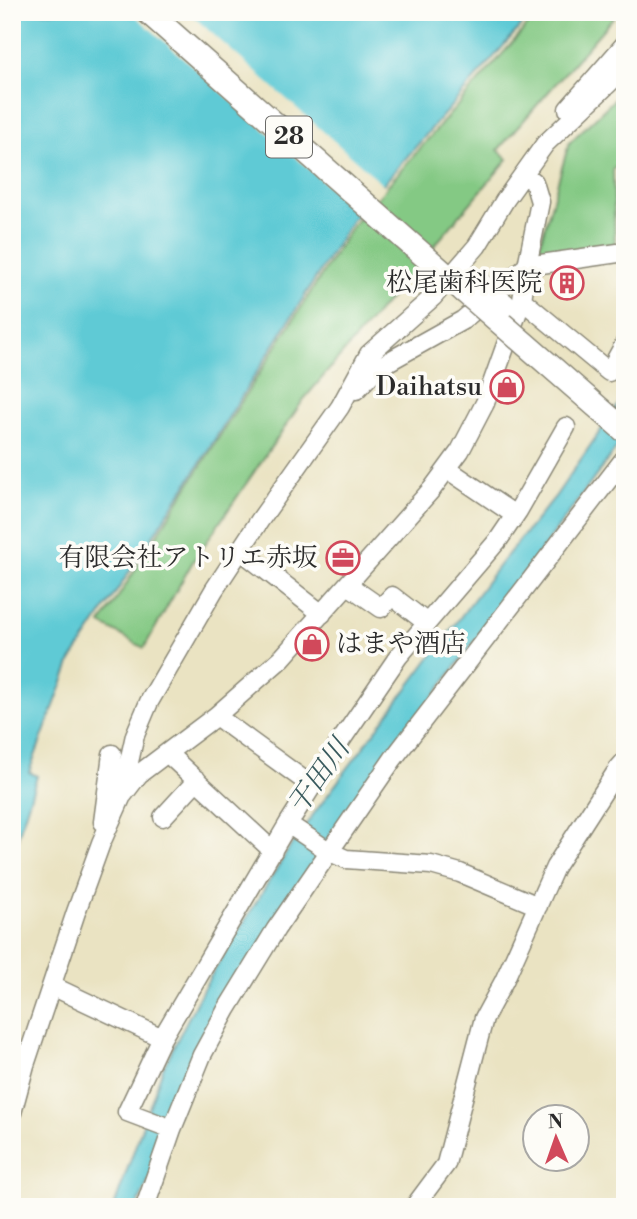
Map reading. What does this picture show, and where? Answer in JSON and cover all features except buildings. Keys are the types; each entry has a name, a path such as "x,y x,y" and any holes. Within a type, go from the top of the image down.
{"main road":[{"name":"28","path":"148,12 453,271 625,411"},
{"name":"28","path":"171,12 625,431"}],"street":[{"path":"12,1113 25,1065 101,843 121,798 135,735 149,702 214,590 340,407 369,354 433,297 477,246 574,101 625,44"},
{"path":"545,144 625,68"},
{"path":"121,798 139,774 216,716 282,658 460,451 485,403 522,300 540,202 534,182 524,174"},
{"path":"340,407 377,368 463,320 527,265 625,252"},
{"path":"522,300 609,372 625,343"},
{"path":"169,1128 127,1112 162,1038 273,850 291,826 312,786 384,676 499,539 566,427"},
{"path":"145,1207 169,1128 202,1055 227,1009 327,849 625,458"},
{"path":"447,469 515,515"},
{"path":"240,550 322,614"},
{"path":"348,584 381,608 392,596 426,623"},
{"path":"216,716 312,786"},
{"path":"167,753 273,850"},
{"path":"101,843 112,754"},
{"path":"414,1207 446,1164 484,1018 504,981 555,867 625,761"},
{"path":"163,817 197,780"},
{"path":"291,826 346,859 431,865 460,873 538,906"},
{"path":"52,986 162,1038"}],"green space":[{"path":"539,12 618,12 498,150 508,159 304,399 192,563 144,648 101,624 353,225"},
{"path":"623,91 625,166 613,168 615,248 536,258 569,143"}],"water":[{"path":"12,12 533,12 352,220 185,487 71,661 29,772 37,776 12,856"},
{"path":"625,395 625,433 618,446 328,840 232,988 137,1207 114,1207 163,1068 203,989 295,839 500,564 555,497"}],"pier":[{"path":"131,12 188,12 386,187 361,215"}],"place":[{"name":"松尾歯科医院","path":"567,283"},
{"name":"Daihatsu","path":"507,387"},
{"name":"有限会社アトリエ赤坂","path":"343,558"},
{"name":"はまや酒店","path":"312,644"}],"water label":[{"name":"干田川","path":"319,777"}]}
